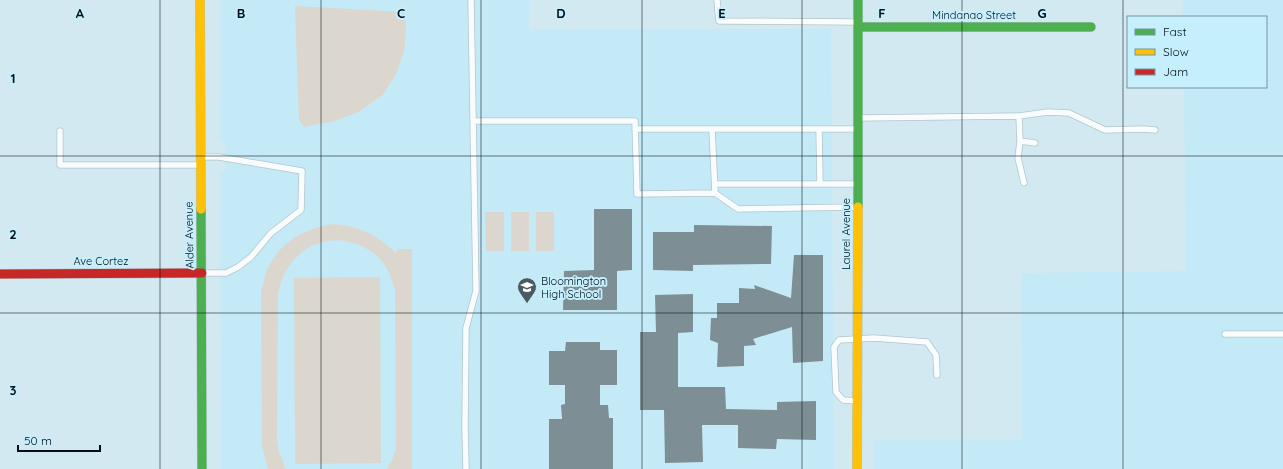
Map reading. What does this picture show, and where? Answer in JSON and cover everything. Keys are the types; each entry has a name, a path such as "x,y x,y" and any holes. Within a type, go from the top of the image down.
{"street":[{"name":"Alder Avenue","path":"200,0 202,469"},
{"name":"Laurel Avenue","path":"858,0 858,469"},
{"name":"Mindanao Street","path":"858,25 1091,27"},
{"name":"Ave Cortez","path":"0,274 202,273"}],"lane":[{"path":"466,469 466,328 476,291 471,0"},
{"path":"717,0 719,20 858,25"},
{"path":"858,118 1019,116 1042,113 1069,113 1105,130 1155,130"},
{"path":"1019,116 1020,141 1018,158 1024,183"},
{"path":"473,121 635,121 637,194 715,193 738,210 858,207"},
{"path":"635,129 858,129"},
{"path":"712,129 715,193"},
{"path":"819,129 820,184"},
{"path":"60,130 60,165 200,161 219,157 302,171 301,210 271,233 251,257 238,267 226,273 202,273"},
{"path":"1020,141 1035,143"},
{"path":"715,184 858,184"},
{"path":"1225,334 1283,334"},
{"path":"858,401 843,400 836,392 834,347 839,340 874,338 927,342 936,355 937,375"}],"shaded area":[{"name":"Bloomington High School","path":"220,0 529,0 529,29 831,29 834,469 221,469 220,173 225,169 225,145 220,139"},
{"path":"1183,0 1283,0 1283,469 874,469 874,440 1022,440 1021,273 1186,271 1184,88 1267,88 1267,16 1183,16"},
{"path":"295,6 405,12 406,33 404,52 396,74 383,95 357,113 334,121 304,127 299,120"},
{"path":"485,212 504,212 504,251 486,251"},
{"path":"511,212 529,212 529,251 511,251"},
{"path":"536,212 554,212 554,251 536,251"},
{"path":"333,224 351,227 367,232 382,241 396,253 397,249 412,249 412,469 387,469 396,448 395,289 391,277 383,262 369,250 357,244 343,241 329,241 316,244 294,259 281,283 278,297 277,439 279,452 286,469 268,469 262,445 261,291 268,267 282,248 297,236 305,232"},
{"path":"380,277 381,463 295,464 294,278"}],"building":[{"path":"594,209 632,209 632,270 617,271 617,310 563,310 564,271 594,270"},
{"path":"694,225 772,226 771,264 693,265 693,271 653,270 653,232 694,232"},
{"path":"794,255 823,255 823,361 793,363 792,327 753,339 756,345 744,346 744,366 717,367 718,343 710,340 711,318 717,318 717,303 739,303 739,288 755,289 754,285 791,298"},
{"path":"693,294 693,332 678,333 678,387 725,387 726,409 777,410 777,402 816,401 816,440 777,439 776,449 738,448 738,425 702,425 703,462 665,463 664,410 640,410 640,332 656,332 655,295"},
{"path":"566,342 600,342 600,350 617,350 617,385 600,385 600,405 608,405 609,418 613,418 613,469 549,469 549,419 562,419 561,405 565,404 565,385 549,385 549,351 565,351"}],"traffic: fast":[{"path":"858,0 858,207"},
{"path":"858,27 1091,27"},
{"path":"201,209 202,469"}],"traffic: slow":[{"path":"200,0 201,209"},
{"path":"857,469 858,207"}],"traffic: jam":[{"path":"0,274 202,273"}],"place":[{"name":"Bloomington High School","path":"527,304"}]}
